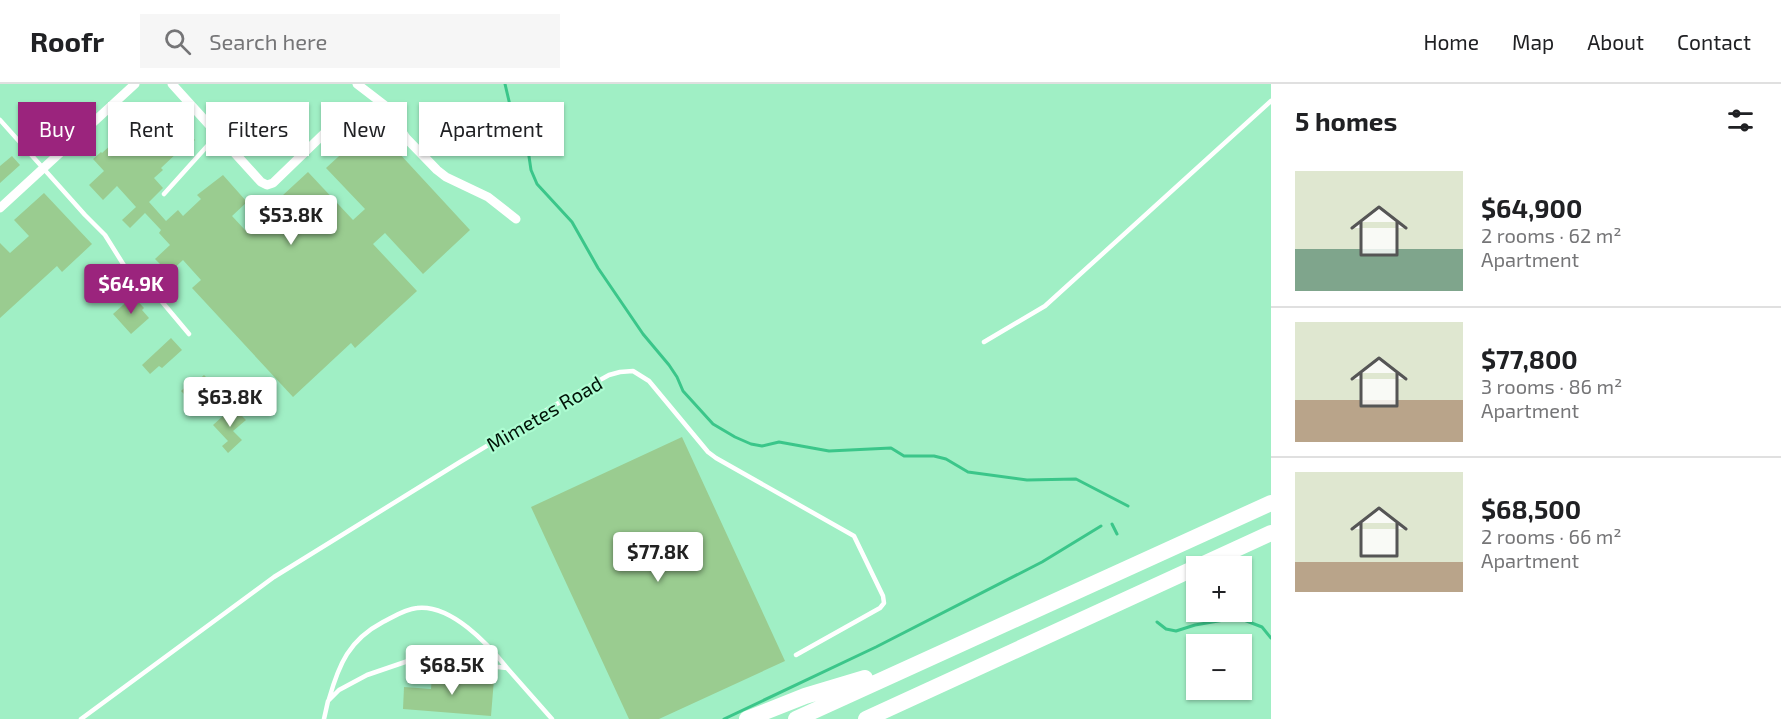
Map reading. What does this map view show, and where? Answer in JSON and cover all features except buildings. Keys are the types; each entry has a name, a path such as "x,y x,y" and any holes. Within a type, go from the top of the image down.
{"highway":[{"path":"796,719 1271,502"},
{"path":"1221,556 1271,533"},
{"path":"866,719 1186,572"},
{"path":"747,719 806,696 921,662"}],"street":[{"path":"0,208 135,84"},
{"path":"172,84 206,121"},
{"path":"357,84 387,107 406,138 436,170 488,197 516,219"},
{"path":"309,148 321,137"},
{"path":"238,156 261,182 267,184 273,183 301,156"}],"lane":[{"path":"984,342 1045,306 1271,101"},
{"path":"0,120 105,235 125,267 158,297 189,334"},
{"path":"164,194 206,147"},
{"name":"Mimetes Road","path":"81,719 274,577 555,405 609,375 620,372 633,372 649,381 708,452 716,458 854,536 883,596 884,603 880,608 796,656"},
{"path":"324,719 336,671 354,643 374,627 417,608 446,614 476,633 552,719"},
{"path":"328,701 339,690 367,675 408,661 426,659 507,668"}],"waterway":[{"path":"505,84 513,118 527,143 531,170 537,184 572,222 598,268 643,334 669,365 683,391 713,424 735,437 762,446 779,442 829,451 891,448 904,456 934,456 946,459 968,472 1027,480 1076,479 1128,506"},
{"path":"1112,524 1117,534"},
{"path":"724,719 876,647 1042,562 1101,526"},
{"path":"1157,622 1166,629 1176,631 1224,620 1244,620 1262,627 1271,638"}]}
